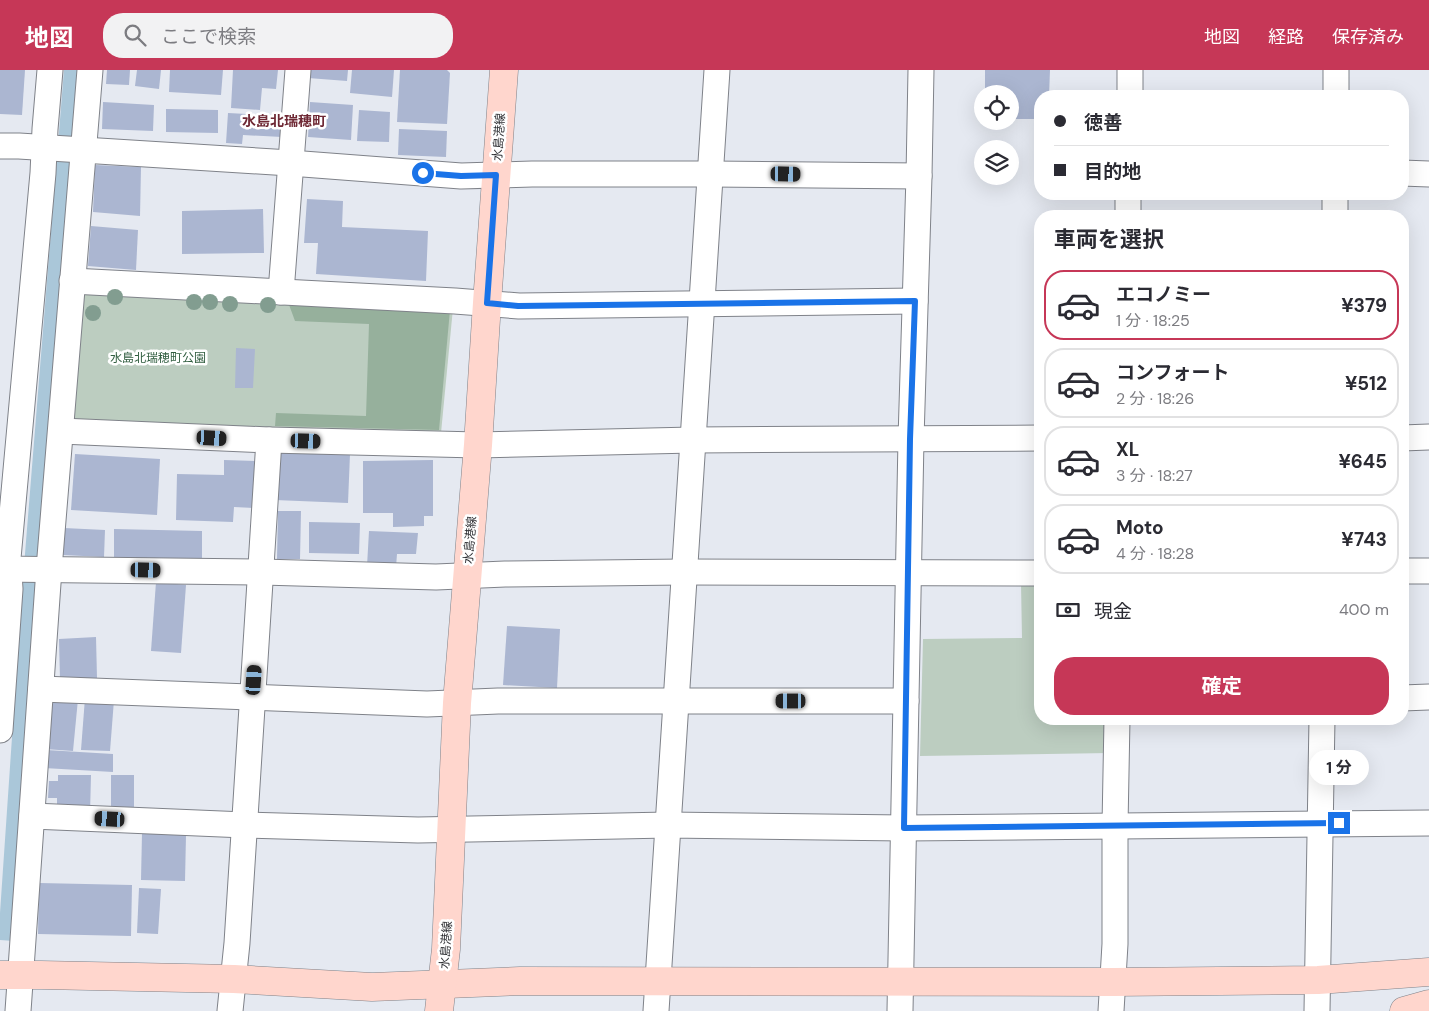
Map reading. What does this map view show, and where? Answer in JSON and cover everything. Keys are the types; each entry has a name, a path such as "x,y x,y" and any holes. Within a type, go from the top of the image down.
{"street":[{"path":"0,730 27,679 10,589 61,431 72,281 63,149 50,70"},
{"path":"18,1011 11,975 32,816 27,679 19,564 43,173 63,149 90,70"},
{"path":"281,292 298,70"},
{"name":"水島港線","path":"440,1011 446,949 458,703 504,70"},
{"path":"656,1011 717,70"},
{"path":"900,1011 910,439 921,70"},
{"path":"1130,70 1130,90"},
{"path":"1336,70 1336,90"},
{"path":"0,146 290,163 461,176 532,174 919,176"},
{"path":"1409,173 1429,174"},
{"path":"72,281 518,306 915,301"},
{"path":"61,431 269,440 478,445 693,440 1034,438"},
{"path":"1409,438 1429,437"},
{"path":"230,1011 245,825 269,440"},
{"path":"19,564 436,577 505,574 684,572 1034,573"},
{"path":"1409,571 1429,571"},
{"path":"27,679 253,698 427,704 498,701 906,701"},
{"path":"1409,698 1429,698"},
{"path":"1111,1011 1115,944 1114,826 1117,725"},
{"path":"1316,1011 1322,725"},
{"path":"32,816 418,830 668,825 904,828 1429,823"},
{"path":"11,975 234,979 372,986 520,981 1113,982 1318,980 1429,972"},
{"path":"1404,1011 1429,1004"}],"green space":[{"name":"水島北瑞穂町公園","path":"83,287 453,308 441,433 74,421"},
{"path":"288,302 450,310 439,430 275,426 276,413 366,416 369,324 295,321"},
{"path":"1021,583 1034,583 1034,725 1110,725 1110,753 920,756 923,639 1022,638"}],"water":[{"path":"64,70 77,70 35,592 13,939 0,1011 0,913 22,591"}],"pier":[{"path":"0,940 14,941 9,1011 0,1011"}],"building":[{"path":"0,70 25,70 22,115 0,114"},
{"path":"107,70 130,70 129,85 106,84"},
{"path":"137,70 161,70 159,89 135,86"},
{"path":"170,70 223,70 221,95 169,92"},
{"path":"233,70 278,70 276,89 262,88 260,110 231,108"},
{"path":"309,70 348,70 347,81 308,78"},
{"path":"352,70 394,70 392,97 350,93"},
{"path":"400,70 447,70 450,73 447,124 397,122"},
{"path":"985,70 1050,70 1049,90 1034,90 1034,119 1019,119 1019,85 985,85"},
{"path":"103,102 154,105 153,131 102,129"},
{"path":"310,102 353,105 351,140 308,137"},
{"path":"166,109 218,110 218,133 166,132"},
{"path":"359,110 390,112 389,142 357,141"},
{"path":"228,113 283,116 282,137 243,135 242,144 226,143"},
{"path":"399,129 447,131 446,157 398,155"},
{"path":"95,165 141,167 140,216 93,212"},
{"path":"307,199 343,201 342,227 428,231 426,281 316,274 318,243 304,243"},
{"path":"263,209 264,253 182,254 182,211"},
{"path":"91,226 138,230 136,270 88,266"},
{"path":"236,348 255,349 253,388 235,388"},
{"path":"278,451 350,454 348,503 275,500"},
{"path":"75,454 160,459 157,515 71,510"},
{"path":"224,460 256,461 254,508 234,507 233,522 176,520 177,474 224,475"},
{"path":"433,460 433,516 424,516 424,526 393,527 393,513 363,513 363,461"},
{"path":"278,511 301,511 300,559 277,559"},
{"path":"309,522 360,523 359,554 309,553"},
{"path":"64,528 105,530 104,557 63,555"},
{"path":"114,529 202,531 202,560 114,558"},
{"path":"369,531 418,533 416,554 397,554 396,567 367,566"},
{"path":"156,582 186,585 181,653 151,651"},
{"path":"507,626 560,629 557,688 503,685"},
{"path":"96,637 97,678 60,679 59,639"},
{"path":"50,696 78,699 73,751 45,749"},
{"path":"85,698 114,700 110,751 81,750"},
{"path":"46,750 113,754 113,772 44,768"},
{"path":"58,775 91,775 90,814 57,813 57,798 48,798 49,781 58,781"},
{"path":"111,775 134,775 134,815 111,815"},
{"path":"142,833 186,835 185,881 141,880"},
{"path":"39,883 132,885 131,936 38,934"},
{"path":"139,888 161,889 158,934 137,933"}],"district":[{"name":"水島北瑞穂町","path":"284,121"}],"route":[{"path":"423,173 461,176 496,175 487,303 518,306 915,301 910,439 904,828 1339,823"}]}
